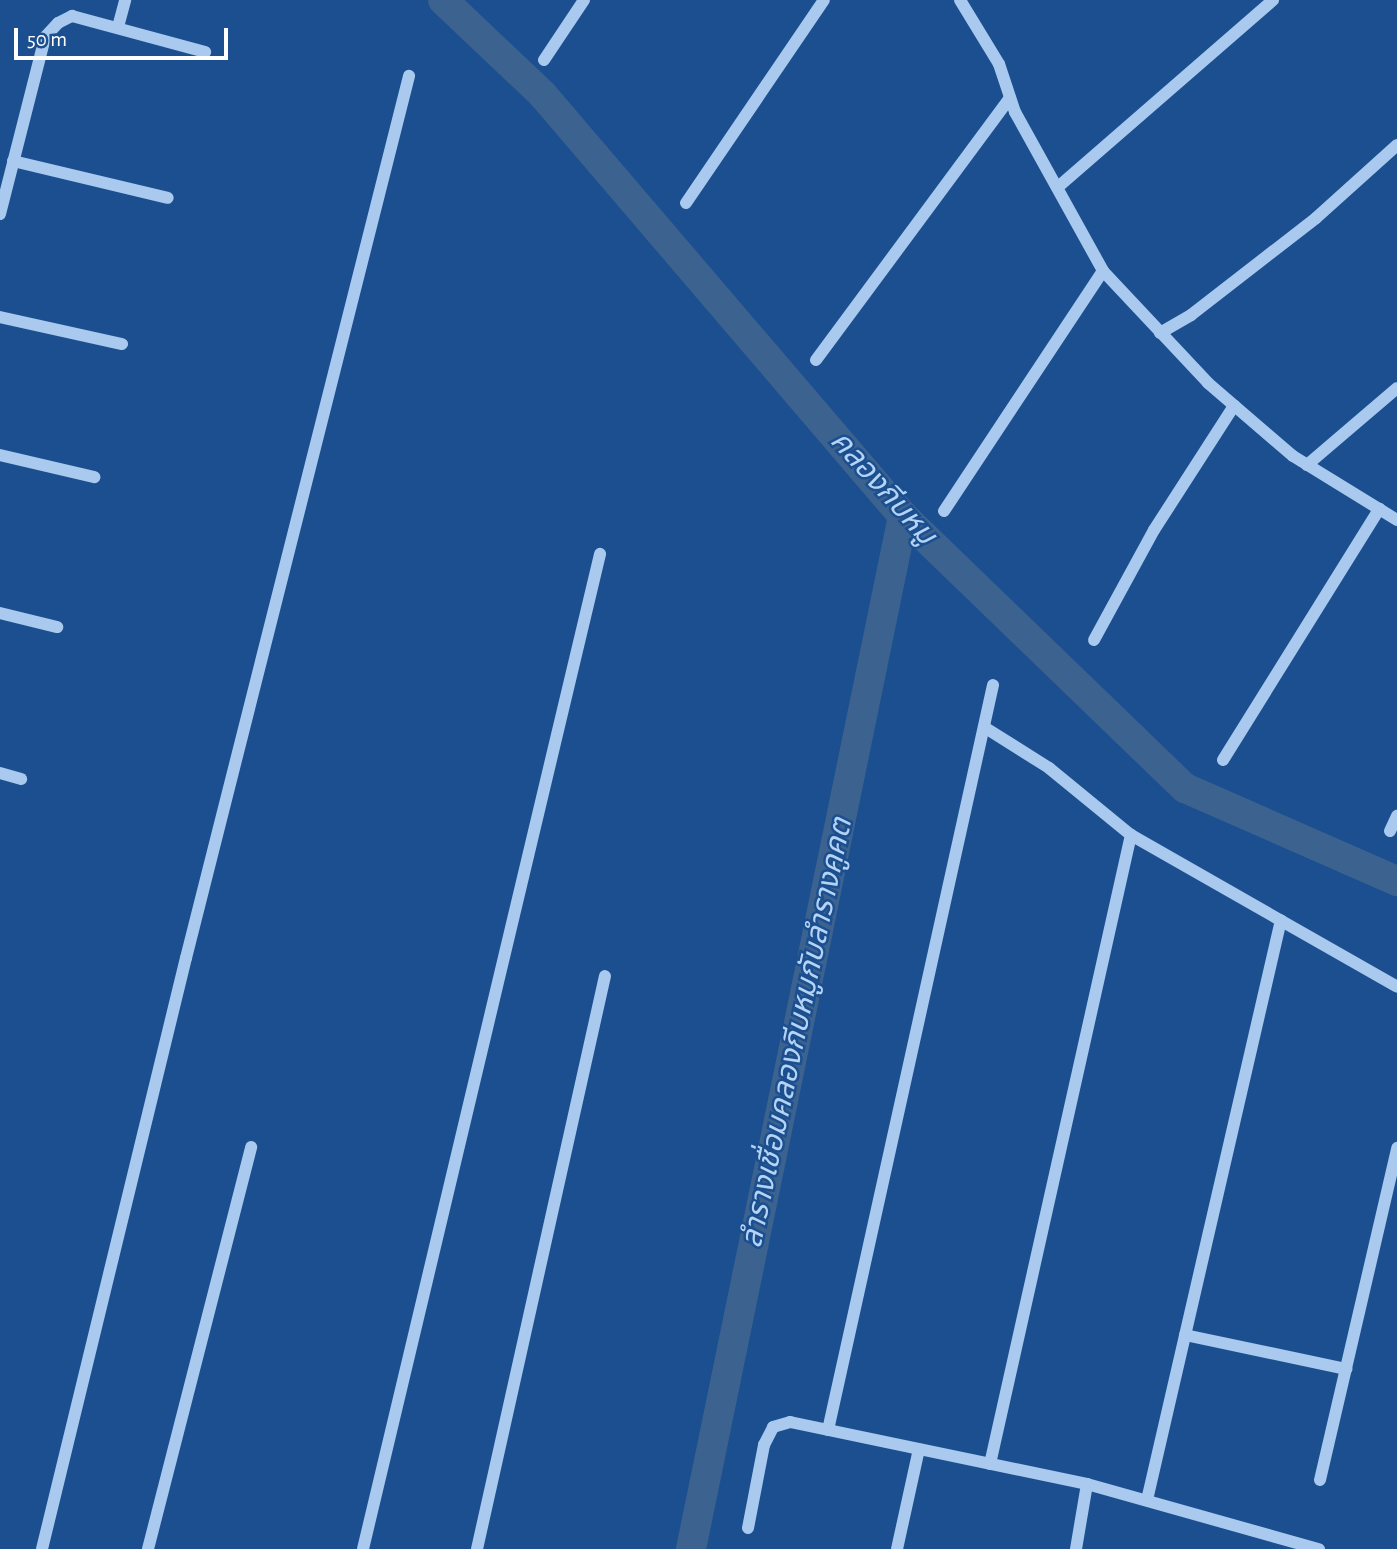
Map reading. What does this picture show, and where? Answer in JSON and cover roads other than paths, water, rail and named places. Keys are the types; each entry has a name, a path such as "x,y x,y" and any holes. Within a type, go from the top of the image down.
{"street":[{"path":"118,27 125,0"},
{"path":"544,60 584,0"},
{"path":"685,203 824,0"},
{"path":"960,0 999,64 1010,98 1103,271 1160,333 1234,406 1307,465 1397,520"},
{"path":"1058,187 1273,0"},
{"path":"0,214 45,37 72,16 205,52"},
{"path":"42,1549 182,971 408,76"},
{"path":"816,360 1010,98"},
{"path":"1160,333 1191,315 1306,226 1397,145"},
{"path":"13,161 169,198"},
{"path":"944,511 1103,271"},
{"path":"0,317 122,344"},
{"path":"1307,465 1397,388"},
{"path":"1094,640 1154,530 1234,406"},
{"path":"0,455 94,477"},
{"path":"1223,760 1379,509"},
{"path":"363,1549 600,554"},
{"path":"0,613 57,627"},
{"path":"828,1430 993,685"},
{"path":"984,727 1049,768 1131,835 1397,987"},
{"path":"0,773 21,779"},
{"path":"1390,831 1397,816"},
{"path":"990,1464 1131,835"},
{"path":"1147,1500 1281,920"},
{"path":"477,1549 605,976"},
{"path":"148,1549 251,1147"},
{"path":"1320,1480 1397,1148"},
{"path":"1185,1335 1346,1369"},
{"path":"748,1528 764,1445 773,1427 790,1422 1087,1484 1319,1549"},
{"path":"897,1549 919,1449"},
{"path":"1076,1549 1087,1484"}],"waterway":[{"name":"คลองกีบหมู","path":"443,0 543,95 903,516 1185,788 1397,881"},
{"name":"ลำรางเชื่อมคลองกีบหมูกับลำรางคูคต","path":"691,1549 903,516"}]}
